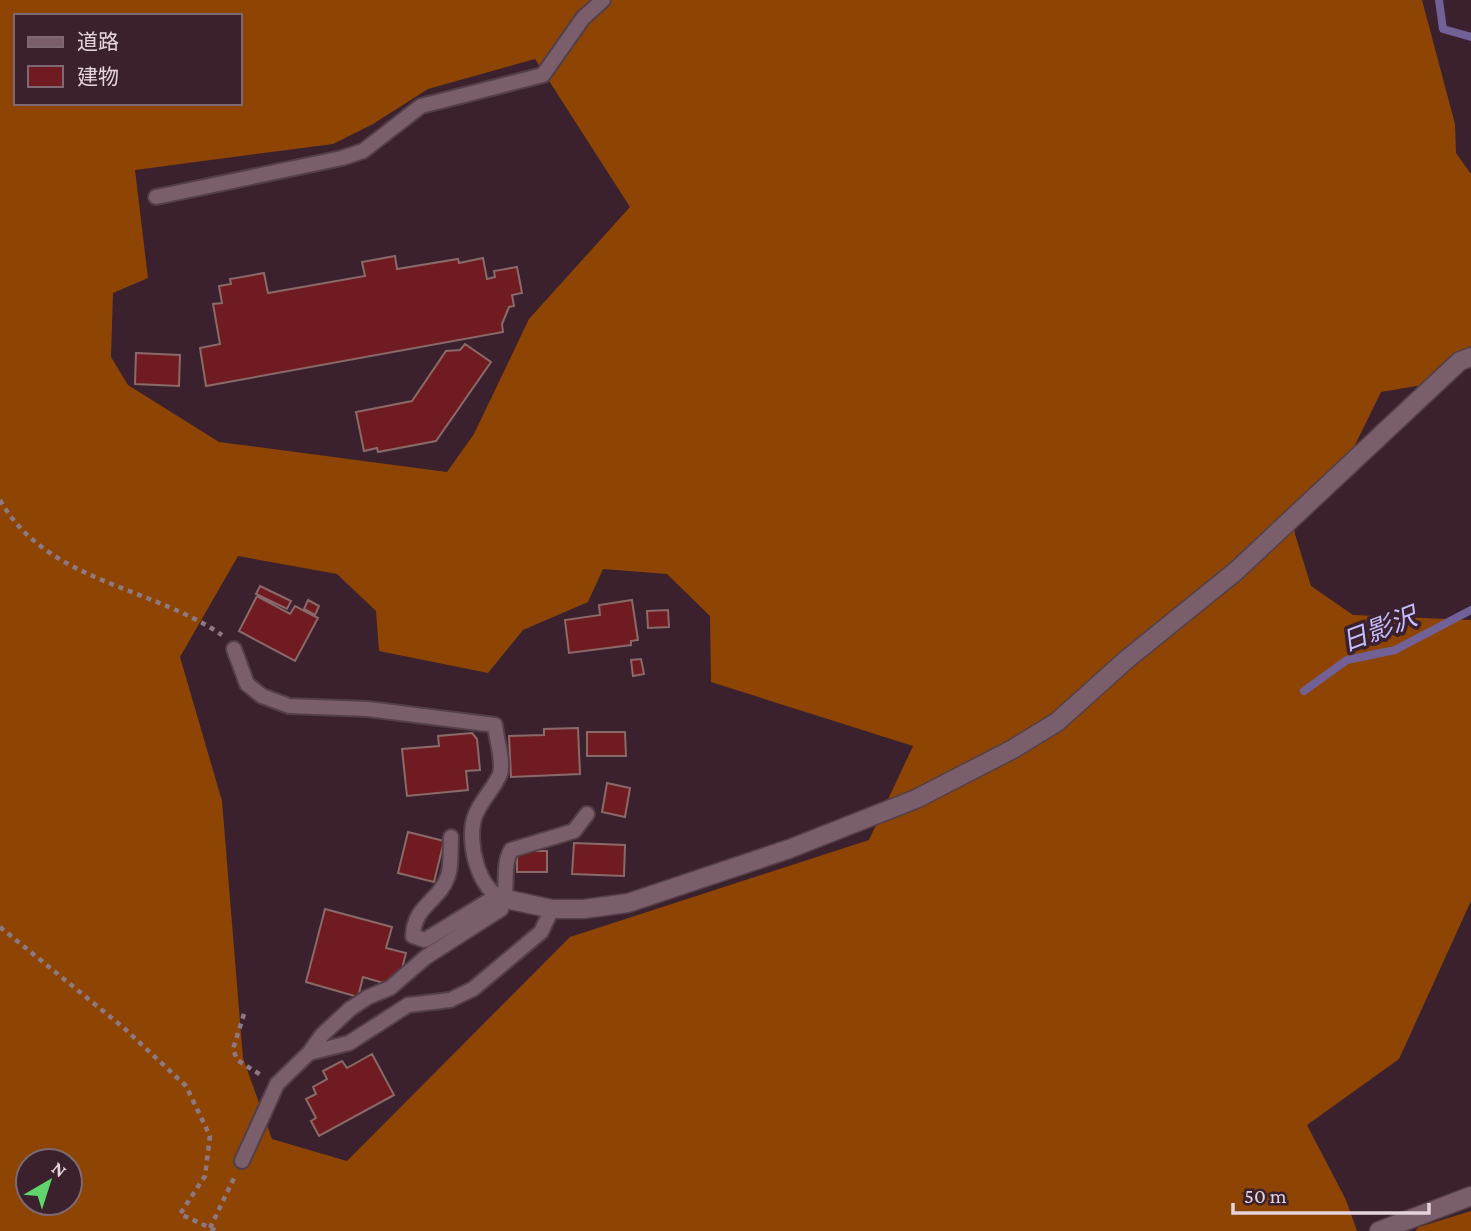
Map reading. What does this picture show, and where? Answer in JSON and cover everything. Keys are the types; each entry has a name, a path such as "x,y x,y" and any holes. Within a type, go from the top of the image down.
{"street":[{"path":"500,898 552,909 584,909 628,903 789,849 916,799 1013,749 1057,722 1125,660 1236,571 1460,361 1471,357"},
{"path":"1379,1231 1471,1196"}],"lane":[{"path":"156,197 342,158 363,151 421,106 543,75 583,18 603,0"},
{"path":"234,649 247,684 262,696 289,706 368,709 495,726 501,772 474,817 473,852 488,890 500,898"},
{"path":"242,1161 277,1084 309,1053 322,1035 350,1009 368,997 390,988 426,957 501,909 506,859 511,850 574,831 587,814"},
{"path":"451,837 449,874 442,888 413,920 413,936 425,940 500,898"},
{"path":"309,1053 349,1043 408,1004 450,1000 473,989 541,932 552,909"}],"path":[{"path":"0,500 10,517 36,542 75,568 110,586 144,596 210,628 221,634 234,649"},
{"path":"0,927 124,1028 187,1086 210,1136 205,1176 180,1214 217,1231"},
{"path":"244,1014 233,1049 237,1060 277,1084"},
{"path":"210,1228 242,1161"}],"shaded area":[{"path":"0,0 1422,0 1455,124 1456,153 1471,174 1471,349 1422,385 1381,392 1353,449 1292,506 1295,534 1311,586 1353,615 1471,620 1471,901 1399,1059 1307,1125 1346,1200 1357,1231 0,1231","holes":["535,59 630,207 529,319 474,434 447,472 219,442 128,385 111,357 113,293 148,278 135,170 333,144 373,124 428,89","238,556 337,574 376,611 379,651 488,673 523,630 588,602 603,569 667,574 710,616 711,682 913,746 869,840 570,937 347,1161 272,1139 243,1058 222,801 180,657"]},
{"path":"1471,1211 1471,1231 1415,1231 1419,1227"}],"building":[{"path":"395,256 397,269 458,259 459,263 483,258 487,279 495,277 494,271 517,267 522,293 512,295 514,306 509,307 502,324 503,332 206,386 200,348 220,344 213,304 222,303 219,286 231,284 230,279 264,273 268,293 365,276 362,262"},
{"path":"465,344 491,362 436,441 378,452 377,448 364,451 356,412 412,401 446,351 460,350"},
{"path":"136,353 180,355 179,386 135,384"},
{"path":"260,586 291,601 287,609 256,594"},
{"path":"257,596 290,614 295,606 318,618 295,661 239,631"},
{"path":"308,600 319,606 315,615 304,609"},
{"path":"632,600 638,640 631,641 631,645 569,653 565,620 600,615 599,605"},
{"path":"668,610 669,627 648,628 647,611"},
{"path":"641,659 644,674 633,676 631,660"},
{"path":"578,728 580,774 511,777 509,736 544,735 544,729"},
{"path":"587,732 625,732 626,756 587,756"},
{"path":"472,733 477,739 480,770 466,771 468,790 407,796 402,749 439,746 438,736"},
{"path":"607,783 630,788 625,817 602,812"},
{"path":"408,832 444,841 434,882 398,873"},
{"path":"574,843 625,845 624,876 572,874"},
{"path":"517,851 547,851 547,872 517,872"},
{"path":"325,909 392,927 386,948 406,953 401,973 383,983 363,977 358,997 306,982"},
{"path":"372,1054 394,1095 319,1136 311,1121 316,1118 306,1099 316,1094 313,1087 327,1079 323,1071 342,1061 347,1068"}],"waterway":[{"name":"日影沢","path":"1439,0 1443,29 1471,37"},
{"name":"日影沢","path":"1304,691 1347,660 1395,650 1471,610"}]}
